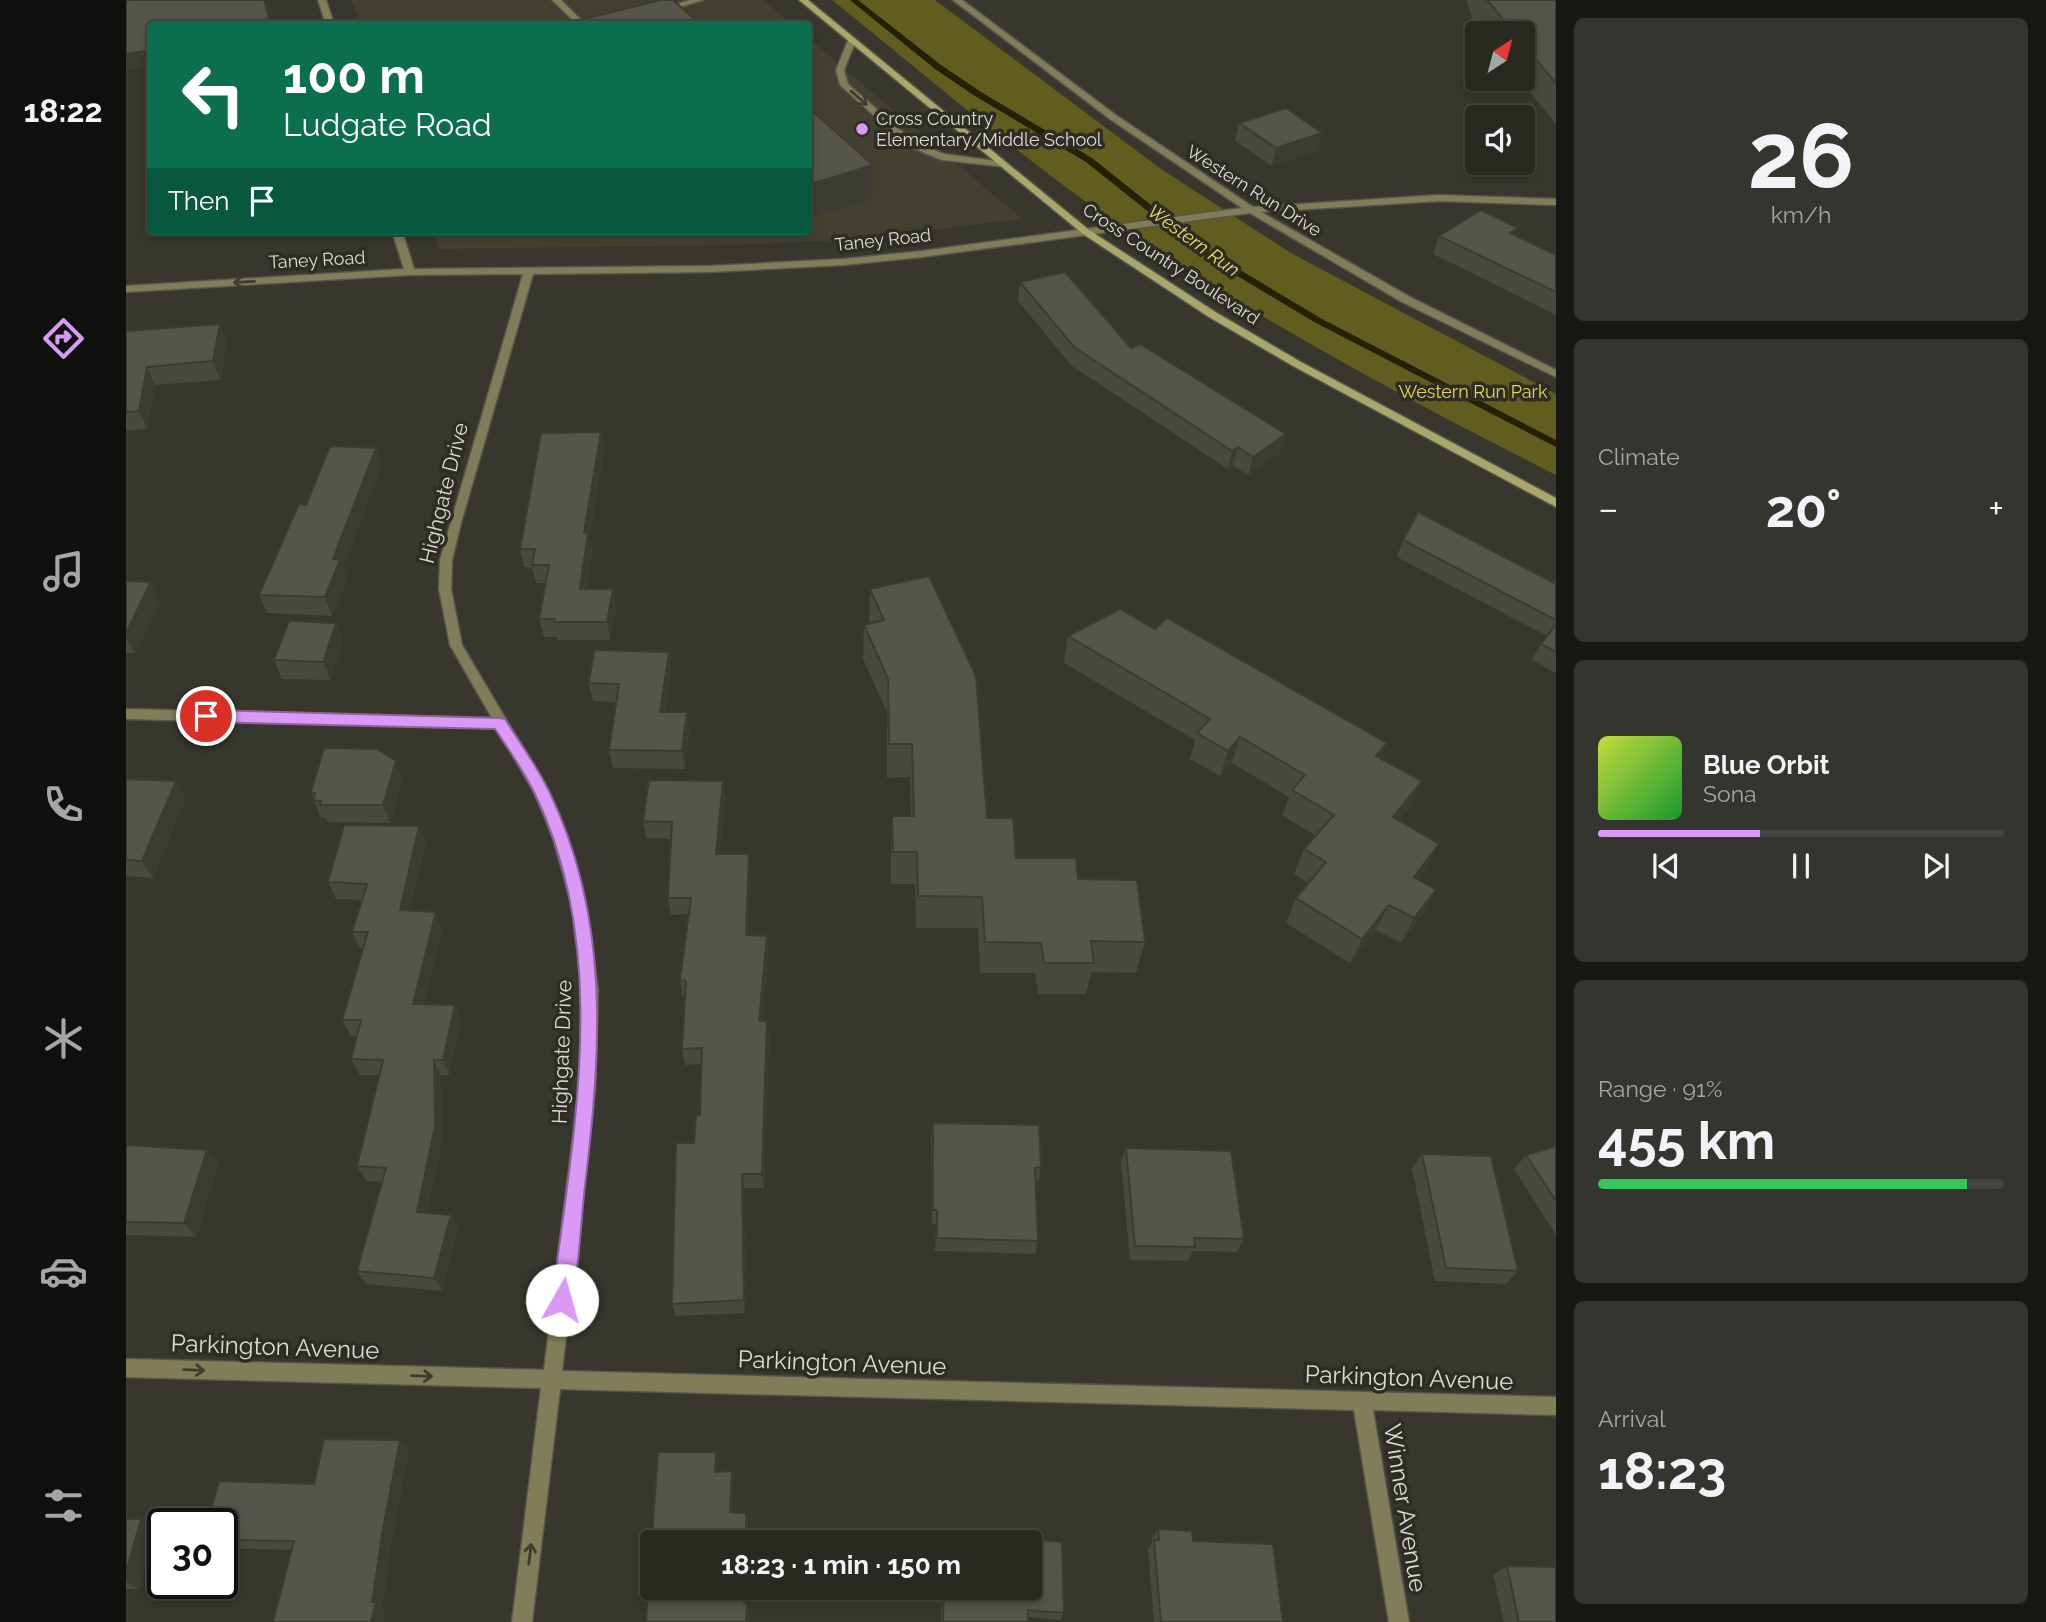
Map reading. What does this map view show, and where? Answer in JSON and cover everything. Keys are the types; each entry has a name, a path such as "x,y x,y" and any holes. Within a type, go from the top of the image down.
{"main road":[{"name":"Cross Country Boulevard","path":"803,0 1086,232 1213,315 1297,364 1556,503"}],"street":[{"path":"322,0 329,21"},
{"path":"556,0 578,21"},
{"path":"647,14 699,0"},
{"name":"Western Run Drive","path":"957,0 1165,154 1251,210 1402,297 1556,374"},
{"path":"852,40 840,70 844,85 911,144 942,157 1004,165"},
{"name":"Taney Road","path":"126,289 410,272 710,269 844,262 1135,227 1251,210 1439,198 1556,202"},
{"path":"398,235 410,272"},
{"name":"Highgate Drive","path":"522,1622 587,1089 590,990 579,905 560,838 542,793 456,645 445,589 446,560 529,271"},
{"path":"126,714 499,723"},
{"name":"Parkington Avenue","path":"126,1368 1556,1406"},
{"name":"Winner Avenue","path":"1362,1401 1399,1622"}],"shaded area":[{"path":"352,0 763,0 788,21 360,21"},
{"name":"Cross Country Elementary/Middle School","path":"812,42 1022,219 851,240 735,245 439,249 434,235 812,235"}],"green space":[{"name":"Western Run Park","path":"832,0 935,0 1161,169 1291,253 1556,394 1556,475 1355,369 1159,252 1074,194"}],"building":[{"path":"264,0 269,19 147,21 147,50 126,54 126,1"},
{"path":"661,0 673,0 697,21 575,21"},
{"path":"1487,0 1556,0 1556,83 1535,58 1535,21 1505,21"},
{"path":"1286,108 1322,133 1276,148 1239,123"},
{"path":"812,111 873,165 812,184"},
{"path":"1481,210 1518,228 1510,233 1556,255 1556,292 1439,236"},
{"path":"1065,272 1131,348 1140,344 1286,434 1253,457 1238,447 1232,451 1074,347 1020,282"},
{"path":"220,324 213,361 147,367 139,411 126,412 126,331"},
{"path":"601,432 584,533 588,533 580,589 613,589 607,622 554,622 555,619 539,619 549,565 532,565 535,549 520,549 541,433"},
{"path":"330,446 376,448 333,559 340,560 325,597 259,595 299,504 306,505"},
{"path":"1418,512 1556,584 1556,620 1403,540"},
{"path":"929,576 976,676 987,818 1013,818 1016,858 1076,858 1078,879 1137,880 1145,942 1091,941 1094,963 1044,963 1041,943 985,942 982,897 918,896 917,852 893,852 892,816 914,816 912,744 889,744 888,679 864,625 884,620 870,589"},
{"path":"126,581 151,582 126,633"},
{"path":"1120,609 1155,629 1167,618 1387,743 1376,756 1422,781 1393,817 1439,844 1414,877 1436,890 1414,918 1389,905 1362,939 1296,898 1326,862 1304,849 1334,815 1292,790 1305,775 1240,737 1228,751 1197,733 1210,719 1068,636"},
{"path":"289,621 336,623 323,662 274,660"},
{"path":"1556,625 1556,652 1541,644"},
{"path":"594,650 669,652 660,712 687,712 682,751 609,750 619,684 589,683"},
{"path":"324,748 377,749 396,761 383,805 320,805 321,801 313,800 315,793 311,792"},
{"path":"126,779 176,781 142,861 126,860"},
{"path":"649,780 723,781 716,854 749,854 746,935 767,936 759,1021 767,1021 762,1174 742,1174 744,1300 672,1304 676,1143 694,1143 696,1115 700,1115 702,1048 682,1049 686,981 680,980 691,898 668,898 672,822 643,821"},
{"path":"344,825 419,826 400,910 436,912 413,1004 455,1005 443,1060 434,1060 435,1126 417,1212 451,1215 434,1278 357,1271 386,1168 357,1166 383,1060 351,1059 361,1020 342,1020 368,932 352,932 367,884 328,882"},
{"path":"933,1123 1039,1125 1041,1167 1035,1168 1038,1241 937,1238 937,1210 933,1210"},
{"path":"126,1145 207,1150 184,1223 126,1222"},
{"path":"1556,1146 1556,1201 1526,1155"},
{"path":"1126,1148 1231,1151 1244,1239 1194,1238 1195,1247 1135,1246"},
{"path":"1422,1154 1491,1156 1518,1271 1446,1268"},
{"path":"324,1439 400,1440 383,1529 372,1602 376,1602 371,1622 273,1622 294,1541 238,1540 238,1508 211,1508 219,1481 314,1484"},
{"path":"658,1452 716,1452 715,1472 732,1471 730,1512 746,1513 746,1530 652,1530"},
{"path":"126,1519 141,1519 126,1572"},
{"path":"1158,1529 1192,1531 1193,1541 1273,1544 1283,1622 1161,1622 1154,1540 1159,1540"},
{"path":"1042,1540 1062,1542 1064,1613 1028,1610 1028,1622 943,1622 944,1600 1042,1600"},
{"path":"1507,1566 1556,1567 1556,1622 1519,1622"},
{"path":"648,1600 744,1600 744,1603 747,1603 746,1622 646,1622"}],"waterway":[{"name":"Western Run","path":"854,0 938,67 1089,160 1207,254 1319,321 1556,444"}],"place":[{"name":"Cross Country Elementary/Middle School","path":"862,129"}],"route":[{"path":"206,716 499,723 523,758 542,793 560,838 579,905 590,990 587,1089 562,1300"}]}
